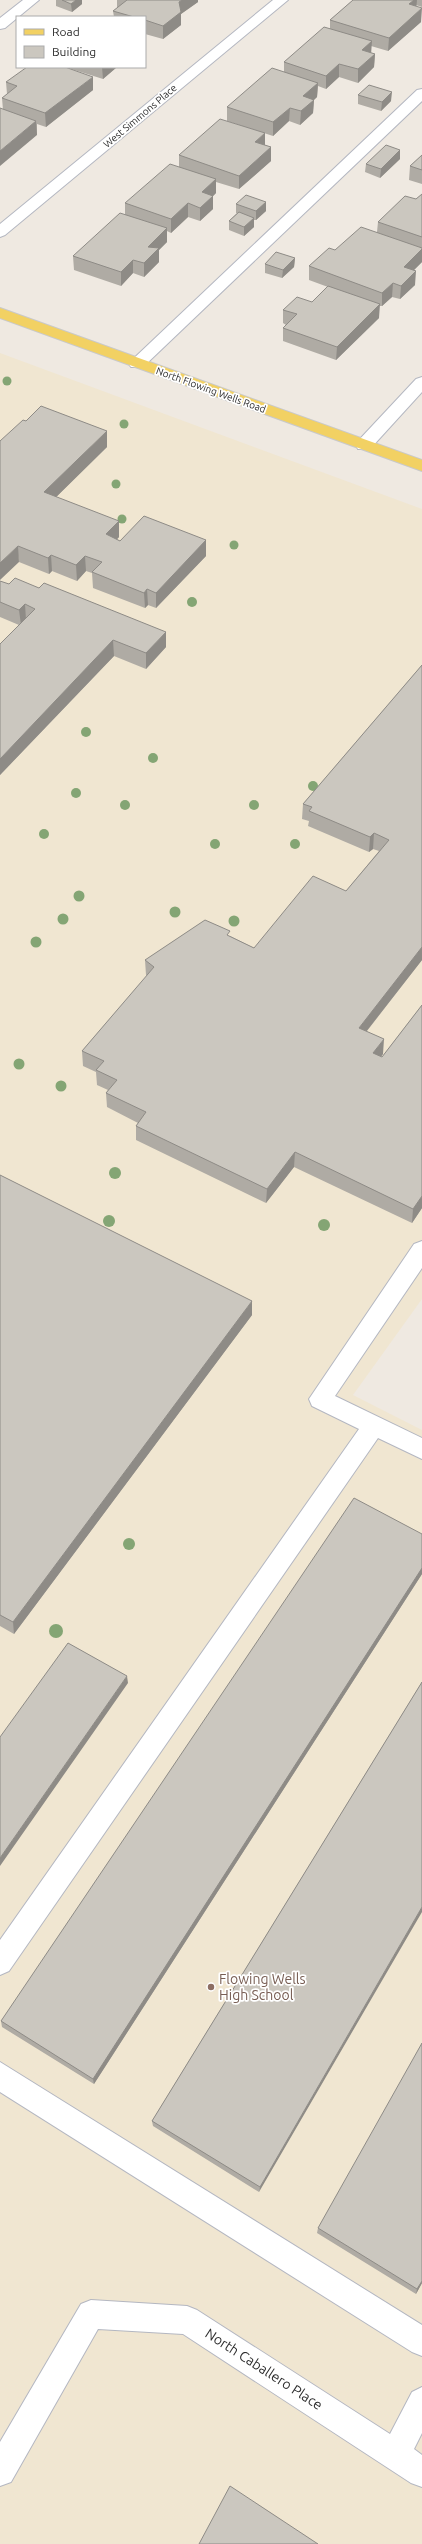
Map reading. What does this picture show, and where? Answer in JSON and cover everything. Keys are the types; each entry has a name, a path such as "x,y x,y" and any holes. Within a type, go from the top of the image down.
{"main road":[{"name":"North Flowing Wells Road","path":"0,313 137,364 422,466"}],"street":[{"path":"0,25 32,0"},
{"name":"West Simmons Place","path":"0,232 281,0"},
{"path":"137,364 422,93"},
{"path":"364,445 422,382"},
{"path":"422,1250 320,1399 422,1449"},
{"path":"0,1962 374,1426"},
{"path":"0,2076 422,2342"},
{"name":"North Caballero Place","path":"0,2471 91,2314 187,2320 422,2472"},
{"path":"396,2454 422,2402"}],"shaded area":[{"name":"Flowing Wells High School","path":"0,353 422,509 422,1299 353,1395 422,1430 422,2544 0,2544"}],"building":[{"path":"62,0 76,0 71,4"},
{"path":"127,0 182,0 179,2 181,12 163,26 146,20 146,16 130,16 113,11"},
{"path":"353,0 414,0 409,4 422,8 389,38 330,20"},
{"path":"324,27 372,41 362,50 375,54 358,69 339,64 326,76 284,62"},
{"path":"26,68 68,68 93,77 45,113 2,98 17,86 6,82"},
{"path":"272,68 318,83 303,96 314,100 301,111 290,108 273,122 227,107"},
{"path":"369,85 392,92 382,102 358,95"},
{"path":"0,108 36,121 0,151"},
{"path":"220,119 265,133 255,142 271,147 239,176 179,155"},
{"path":"386,145 400,150 381,169 366,164"},
{"path":"422,155 422,170 410,166"},
{"path":"170,164 216,179 202,192 213,196 200,208 188,203 171,219 125,203"},
{"path":"422,194 422,237 378,222 405,196 416,199"},
{"path":"246,195 266,202 256,211 236,204"},
{"path":"239,212 254,218 244,227 229,221"},
{"path":"120,213 167,228 148,247 159,248 144,263 133,260 121,272 73,256"},
{"path":"361,227 422,248 404,267 416,271 401,286 393,283 382,293 309,266 329,248 335,250"},
{"path":"276,252 295,258 283,270 265,264"},
{"path":"328,286 380,304 337,347 283,328 297,314 283,310 297,297 312,302"},
{"path":"41,406 107,431 44,492 119,521 106,534 120,541 144,516 206,540 156,593 147,589 144,593 92,572 102,562 85,556 76,565 51,555 48,558 18,546 0,563 0,441 23,420 26,421"},
{"path":"15,578 39,588 44,583 166,632 146,653 113,640 0,759 0,644 35,609 25,604 19,610 0,602 0,581 9,584"},
{"path":"422,665 422,947 359,1028 384,1039 373,1053 382,1057 422,1005 422,1196 413,1209 295,1152 267,1189 136,1126 146,1112 106,1093 117,1080 96,1070 104,1061 82,1051 154,967 145,960 205,920 230,931 227,935 254,948 313,876 346,891 389,840 374,833 370,837 309,811 312,807 303,804"},
{"path":"0,1175 252,1301 13,1622 0,1615"},
{"path":"354,1498 422,1534 422,1568 93,2079 1,2021"},
{"path":"68,1643 127,1676 0,1858 0,1737"},
{"path":"422,1682 422,1907 260,2187 152,2121"},
{"path":"422,2043 422,2281 417,2289 318,2228"},
{"path":"230,2486 318,2544 199,2544"}],"place":[{"name":"Flowing Wells High School","path":"211,1987"}]}
